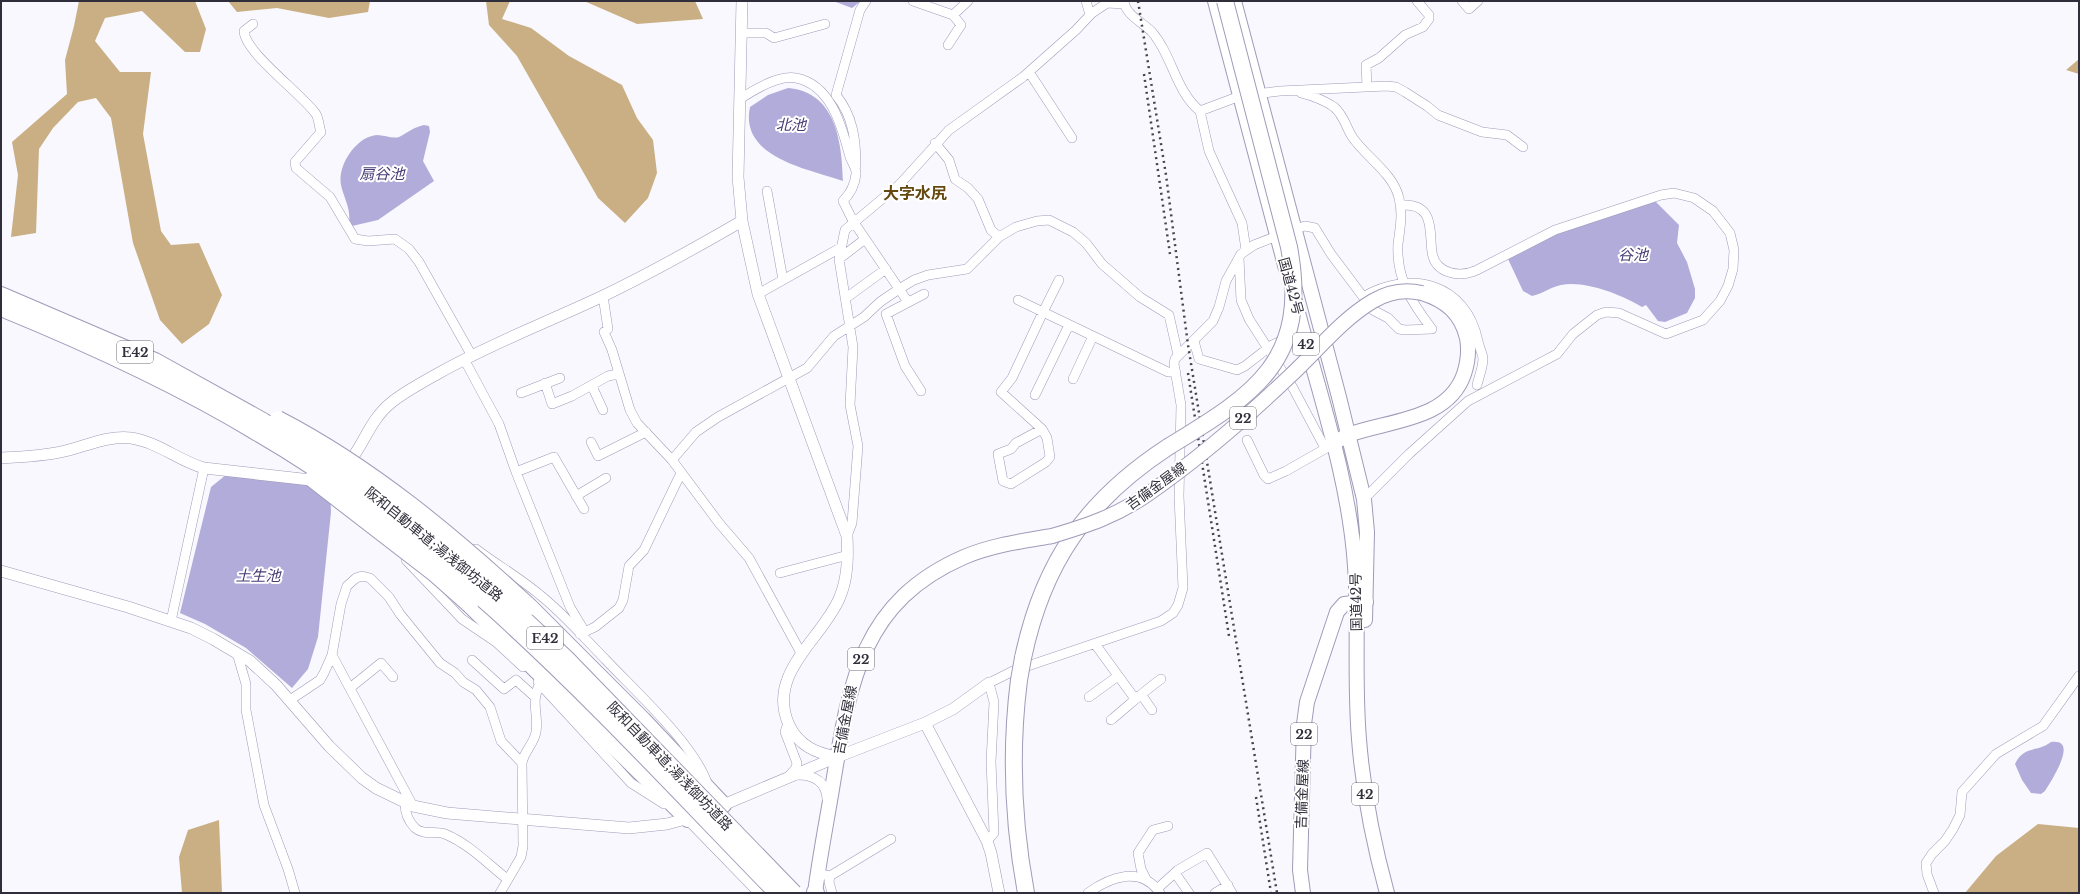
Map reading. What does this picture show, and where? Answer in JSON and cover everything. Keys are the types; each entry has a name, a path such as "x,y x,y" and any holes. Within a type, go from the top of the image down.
{"highway":[{"path":"1026,893 1018,844 1014,794 1014,738 1019,680 1023,658 1030,628 1043,591 1058,559 1080,525 1114,488 1133,471 1168,447 1223,413 1248,394 1261,381 1285,342 1293,311 1294,276 1289,247 1226,1"},
{"name":"阪和自動車道;湯浅御坊道路","path":"1,295 155,361 260,426 327,461 384,501 478,576 566,658 794,893"},
{"name":"E42","path":"1,308 80,341 260,426"},
{"path":"260,426 298,468 435,574 470,605 688,819"},
{"path":"260,426 324,444 402,499 476,557 530,607 643,720 723,805"},
{"name":"阪和自動車道;湯浅御坊道路","path":"260,426 452,570 547,660 777,893"}],"main road":[{"name":"国道42号","path":"1215,1 1302,331 1329,446 1348,516 1361,602"},
{"name":"国道42号","path":"1234,1 1339,397 1347,435 1364,499 1367,532 1361,602 1358,693 1359,737 1364,791 1377,856 1387,893"},
{"name":"吉備金屋線","path":"815,893 824,875 828,814 847,703 855,674 870,641 891,610 924,580 965,557 998,546 1052,536 1088,526 1111,516 1162,484 1258,405 1338,329 1365,306 1381,297 1395,292 1422,293 1444,302 1452,309 1462,322 1468,346 1465,371 1453,393 1430,410 1400,421 1347,435 1329,446"},
{"name":"吉備金屋線","path":"1303,893 1300,870 1304,724 1307,702 1337,612 1344,604 1361,602"}],"street":[{"path":"742,1 738,177 742,221 758,294 847,536 848,555 846,579 840,598 825,624 801,653 790,674 784,696 784,711 788,723 797,738 806,746 822,754 837,757"},
{"path":"866,1 860,10 836,96 844,106 850,119 856,144 856,173 848,195 843,201 853,221 908,302"},
{"path":"913,1 953,15 961,26 948,44"},
{"path":"953,15 968,1"},
{"path":"1086,1 1090,15"},
{"path":"1367,86 1366,65 1379,58 1405,35 1423,27 1429,19 1428,15 1420,4 1430,1"},
{"path":"1462,1 1469,9 1478,1"},
{"path":"847,536 852,523 858,446 850,405 853,347 839,259 840,248 845,230 853,221 882,200 900,184 935,143 949,130 1028,72 1076,30 1090,15 1107,3 1124,2 1130,12 1152,32 1190,101 1200,111 1209,151 1242,223 1246,250"},
{"path":"253,24 244,30 244,38 253,50 317,115 321,132 295,162 296,168 330,197 355,239 368,241 395,239 409,249 420,262 500,424 516,472 570,607 583,633"},
{"path":"741,33 766,33 774,38 825,24"},
{"path":"1028,72 1072,138"},
{"path":"740,98 771,82 787,78 796,78 808,82 822,93 835,111 856,173"},
{"path":"1200,111 1240,96 1367,86 1396,87 1427,106 1438,115 1482,132 1507,135 1523,147"},
{"path":"1,571 171,621 213,639 237,653 262,672 290,700 349,767 376,788 409,804 447,813 629,828 667,824 688,819 798,775 837,757 925,723 953,709 989,683 1013,671 1161,621 1173,613 1182,598 1183,582 1179,496 1181,405 1174,364 1178,355 1210,326 1217,314 1226,281 1238,258 1246,250 1295,229 1305,226 1315,228 1331,254 1373,310 1388,318 1399,329 1432,329 1410,298 1403,282 1398,254 1401,205 1399,196 1391,180 1355,140 1340,113 1335,108 1315,97 1294,91"},
{"path":"935,143 948,160 952,175 955,179 968,188 978,199 991,230 998,237"},
{"path":"767,191 783,280"},
{"path":"1364,499 1480,389 1557,354 1573,334 1601,313 1619,313 1666,334 1703,320 1720,300 1731,278 1734,259 1733,241 1730,233 1718,216 1700,201 1682,194 1669,193 1555,230 1470,273 1456,275 1445,270 1434,258 1432,228 1427,216 1416,208 1401,205"},
{"path":"672,460 696,432 718,417 807,368 834,336 864,317 880,302 899,289 914,280 928,275 967,269 998,237 1016,226 1036,221 1049,220 1073,232 1086,243 1102,264 1140,297 1169,315 1178,355"},
{"path":"1,458 31,457 65,451 113,438 130,438 149,442 190,464 204,468 311,480 331,476 341,471 354,456 369,428 391,403 418,385 468,358 603,296 681,256 742,221"},
{"path":"839,259 866,239"},
{"path":"758,294 840,248"},
{"path":"1238,258 1242,300 1256,331 1294,388 1329,446 1286,471 1268,478 1264,475 1246,440"},
{"path":"846,298 886,269"},
{"path":"1042,429 1016,442 1011,449 998,454 1003,480 1011,484 1046,462 1050,457 1047,438 1042,429 1001,392 1012,378 1059,280"},
{"path":"1363,297 1382,287 1403,282 1424,284 1439,289 1453,297 1468,314 1477,336 1483,360 1480,389"},
{"path":"921,391 905,366 886,314 924,294"},
{"path":"603,296 608,329 604,332 612,350 630,410 637,423 672,460 719,524 749,558 801,653"},
{"path":"1018,300 1168,372 1176,372"},
{"path":"1035,395 1069,325"},
{"path":"1194,341 1199,359 1237,370 1245,366 1268,348 1302,331"},
{"path":"1073,379 1093,336"},
{"path":"1465,371 1480,389"},
{"path":"545,383 552,404 592,386 608,376 618,374"},
{"path":"521,393 560,378"},
{"path":"592,386 603,410"},
{"path":"590,442 598,456 646,432"},
{"path":"354,456 541,596 583,633 670,728 688,750 723,805"},
{"path":"516,472 554,457 584,509"},
{"path":"171,621 204,468"},
{"path":"583,633 595,628 618,608 623,600 629,566 644,550 681,473"},
{"path":"380,474 358,519 408,562 462,619 496,642 540,683 631,783 688,819 760,893"},
{"path":"576,496 606,478"},
{"path":"780,573 848,555"},
{"path":"290,700 320,680 332,655 341,604 347,586 356,578 362,576 370,578 389,597 400,614 440,663 454,673 463,682 476,690 490,707 502,741 522,763"},
{"path":"1095,644 1133,696 1143,697 1152,710"},
{"path":"237,653 246,684 246,710 264,805 288,869 295,893"},
{"path":"332,655 409,804 407,815 415,828 420,832 438,832 450,836 474,852 507,879"},
{"path":"472,660 504,689 516,680 535,697"},
{"path":"350,688 381,663 394,678"},
{"path":"1089,697 1118,676"},
{"path":"1934,893 1927,874 1926,863 1953,829 1960,815 1962,792 1996,754 2043,726 2079,676"},
{"path":"1111,720 1161,679"},
{"path":"500,893 520,857 524,819 522,763 526,751 534,739 536,730 533,703 540,683"},
{"path":"987,841 994,833 991,762 994,702 989,683"},
{"path":"783,781 796,768 796,758 785,732 788,723"},
{"path":"925,723 987,841 999,893"},
{"path":"798,775 813,777 822,783 827,796 828,814"},
{"path":"1168,826 1153,830 1138,853 1141,869 1146,879 1158,891 1175,873 1207,853 1230,889 1214,893"},
{"path":"832,893 829,882 824,875 890,839"},
{"path":"1175,873 1189,893"},
{"path":"1088,893 1114,879 1136,876 1146,879"}],"shaded area":[{"path":"79,1 195,1 206,29 200,52 185,52 142,11 105,18 95,41 120,72 151,72 143,134 161,231 171,245 199,243 222,295 209,324 182,344 160,320 133,243 111,118 96,98 78,102 53,128 39,149 36,233 11,237 18,175 12,142 67,94 65,60"},
{"path":"228,1 370,1 368,12 329,18 277,8 237,12"},
{"path":"486,1 510,1 502,19 531,28 569,56 622,85 637,118 653,140 657,173 648,198 625,223 598,198 517,56 489,25"},
{"path":"584,1 695,1 703,19 637,24"},
{"path":"2079,59 2079,74 2066,70"},
{"path":"219,820 222,893 182,893 179,857 188,830"},
{"path":"2038,824 2079,828 2079,893 1965,893 1996,856"}],"water":[{"path":"833,1 861,1 852,8"},
{"name":"北池","path":"788,88 804,92 817,99 826,109 833,121 838,135 841,151 843,181 813,172 780,159 766,150 755,138 749,124 750,107 768,95"},
{"name":"扇谷池","path":"424,125 429,126 430,132 423,161 434,181 378,220 352,226 349,223 349,213 341,185 342,169 350,153 362,140 377,135 394,138 399,137"},
{"name":"谷池","path":"1654,200 1679,225 1677,243 1687,262 1695,289 1695,298 1687,313 1665,322 1658,321 1646,305 1642,307 1614,293 1581,285 1561,285 1532,296 1523,291 1508,259 1549,236"},
{"name":"土生池","path":"227,474 330,487 331,512 318,637 308,669 292,688 246,648 205,624 180,613 211,487"},
{"path":"2051,742 2059,743 2063,747 2061,761 2045,791 2041,794 2031,793 2022,780 2015,764 2022,754"}],"railway":[{"path":"1138,1 1166,175 1188,345 1277,893"},
{"path":"1144,74 1170,254"},
{"path":"1188,373 1229,636"},
{"path":"1256,797 1271,893"}],"district":[{"name":"大字水尻","path":"915,193"}]}
